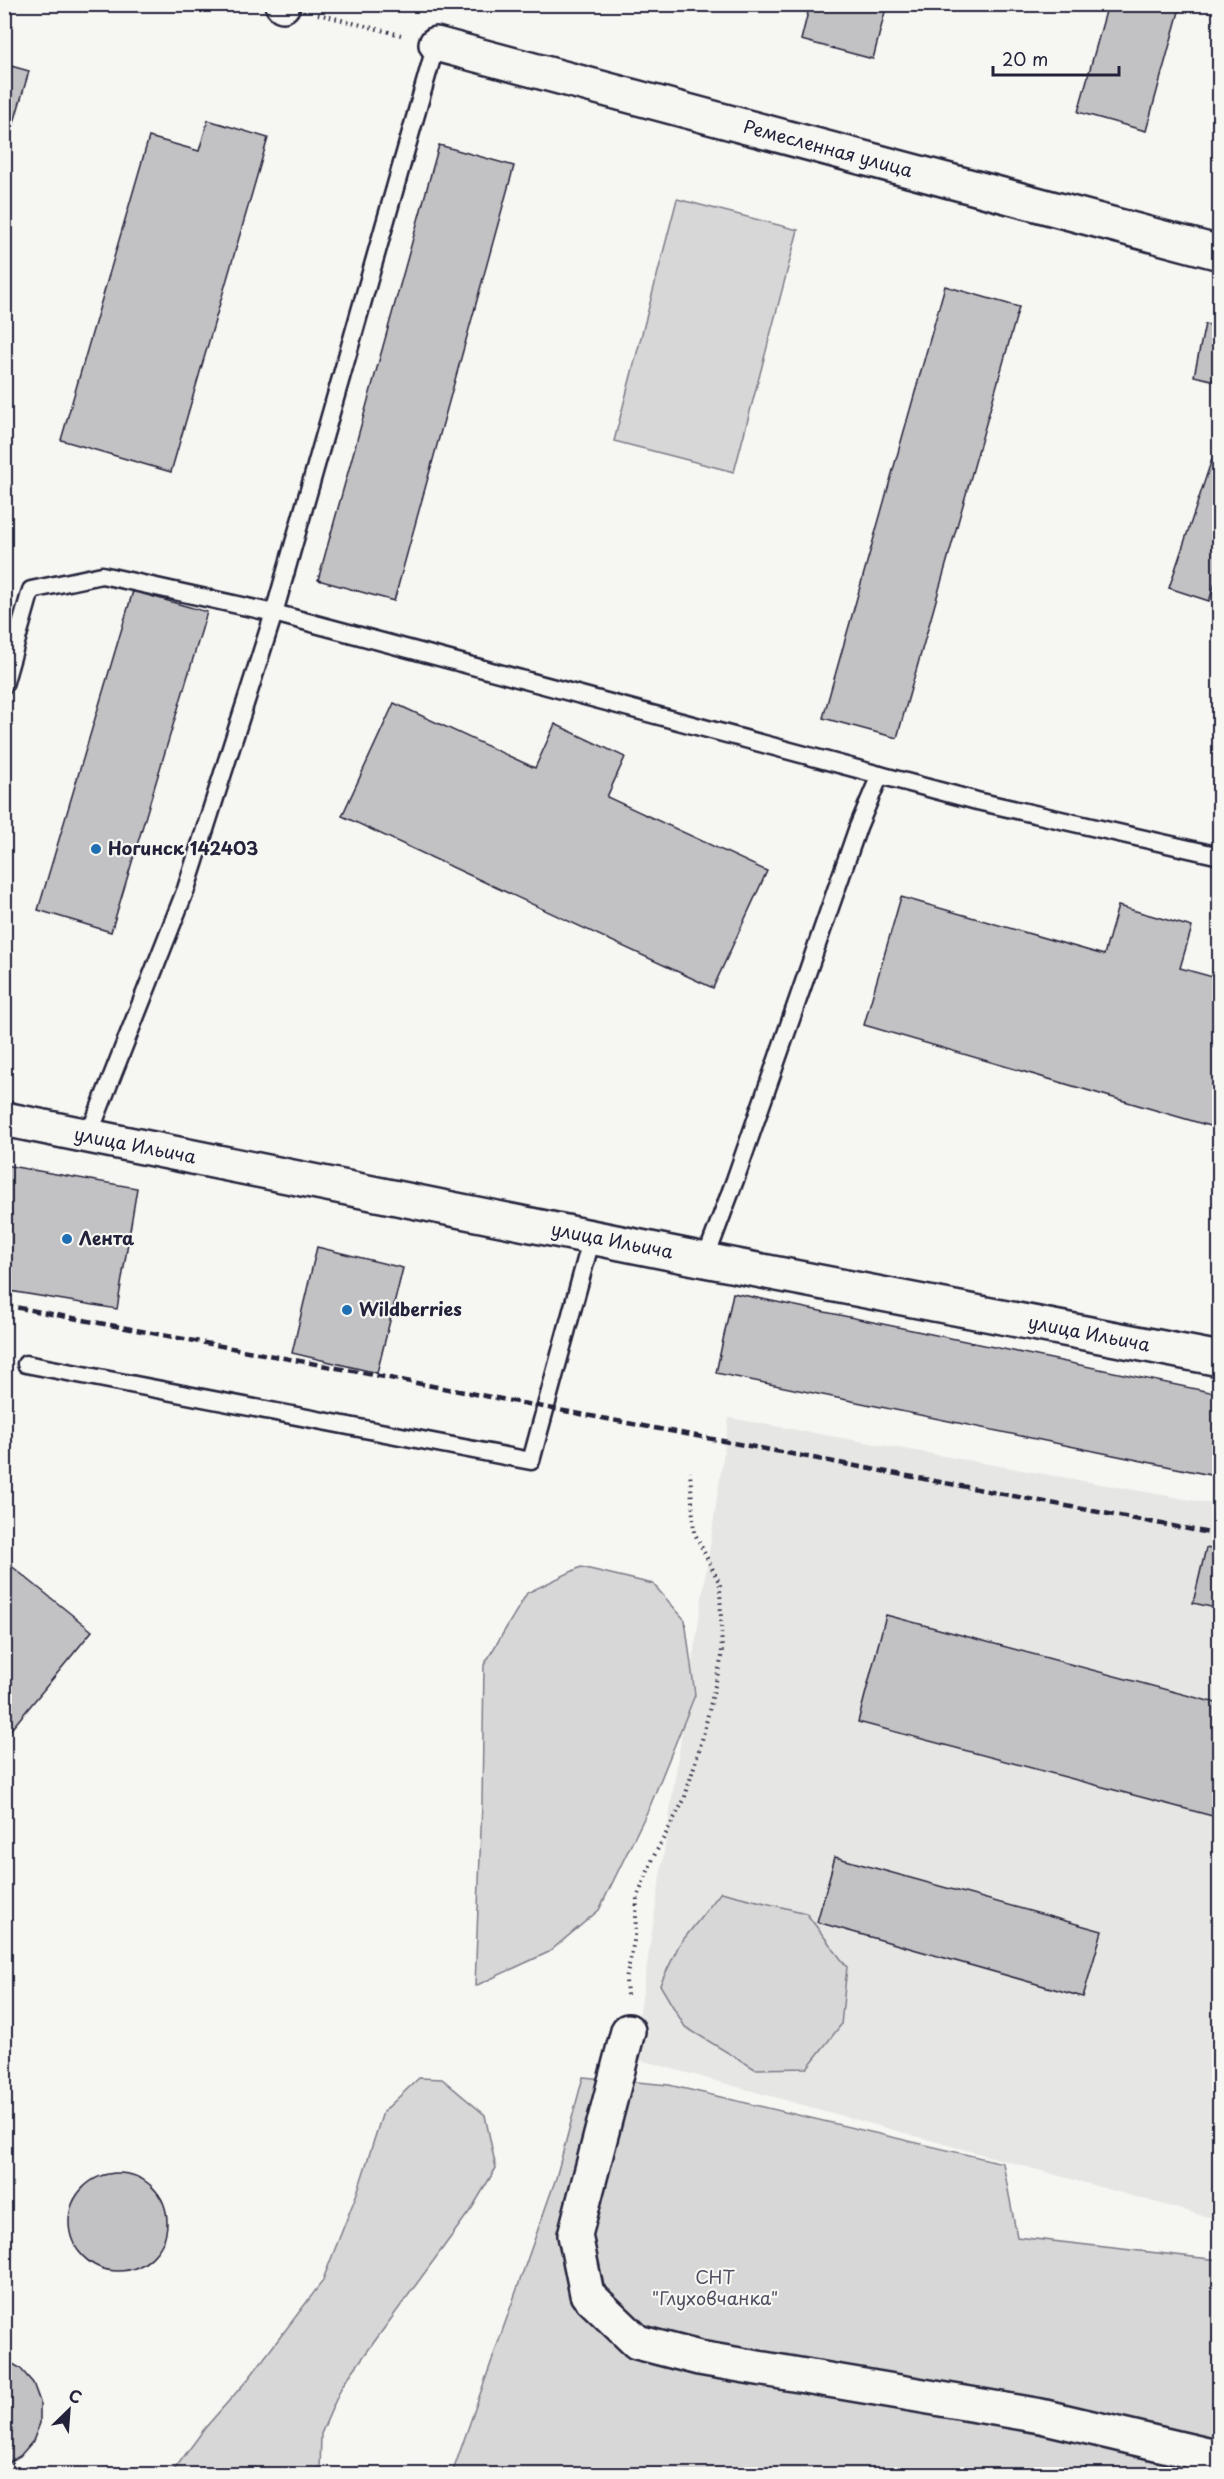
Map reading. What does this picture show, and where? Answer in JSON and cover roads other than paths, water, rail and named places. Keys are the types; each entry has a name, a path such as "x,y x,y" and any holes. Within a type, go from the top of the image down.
{"street":[{"name":"Ремесленная улица","path":"436,44 1220,253"},
{"name":"улица Ильича","path":"4,1119 705,1260 1220,1359"},
{"path":"628,2031 576,2235 586,2294 637,2342 699,2358 1041,2416 1220,2458"}],"lane":[{"path":"88,1137 186,889 274,613 436,44"},
{"path":"4,685 31,590 102,575 274,613 977,801 1220,856"},
{"path":"705,1260 858,827 880,775"},
{"path":"26,1364 531,1461 592,1237"}],"railway":[{"path":"4,1305 1220,1535"}],"place":[{"name":"Ногинск 142403","path":"96,849"},
{"name":"Лента","path":"67,1239"},
{"name":"Wildberries","path":"347,1310"}],"park label":[{"name":"СНТ \"Глуховчанка\"","path":"715,2288"}]}
